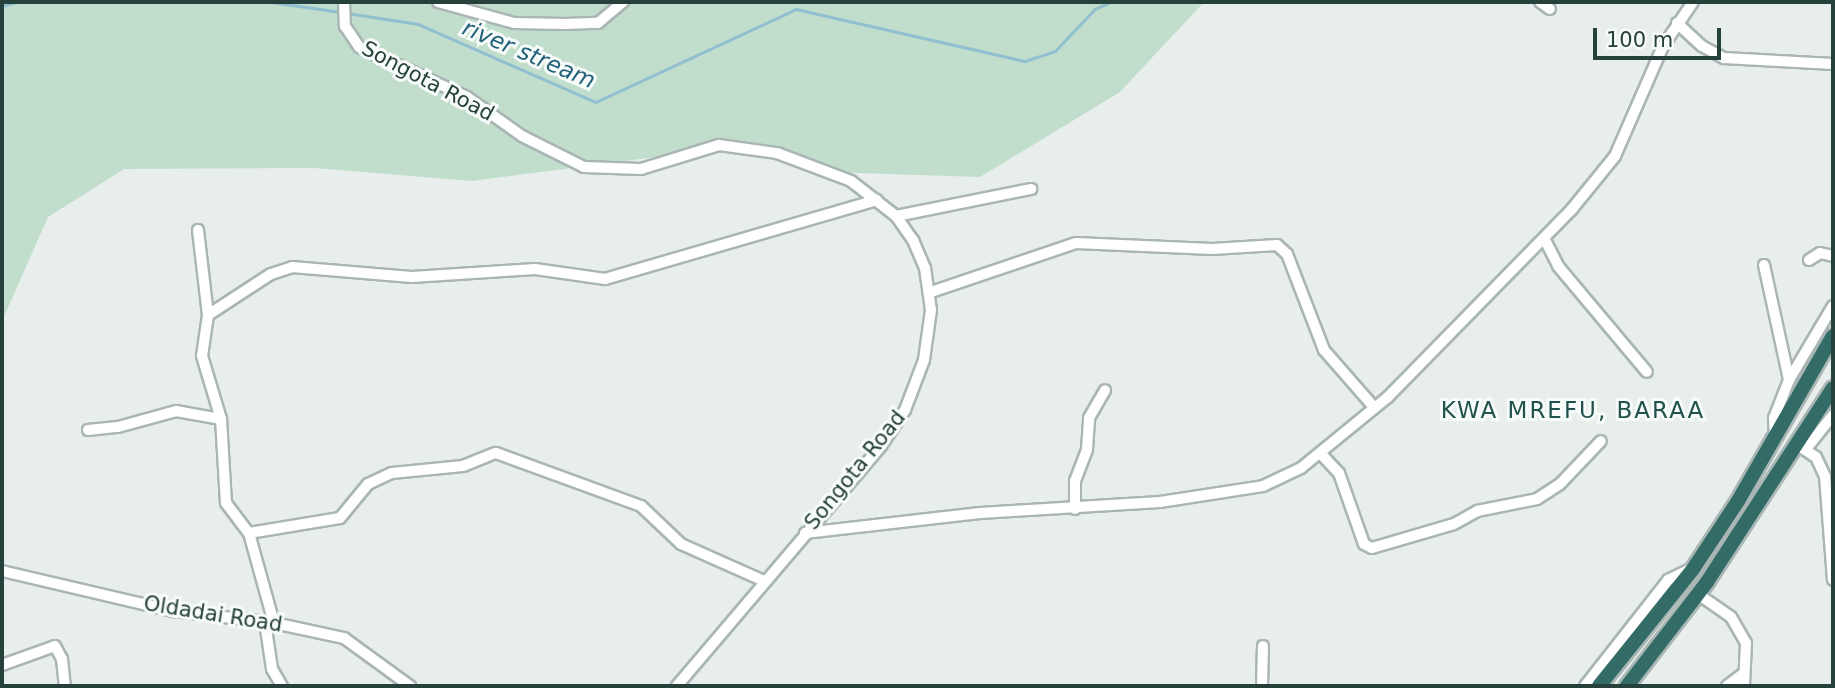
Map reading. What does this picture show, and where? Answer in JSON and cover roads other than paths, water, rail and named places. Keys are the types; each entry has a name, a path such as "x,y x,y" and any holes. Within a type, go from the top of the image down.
{"highway":[{"path":"1599,686 1693,569 1775,438 1833,335"},
{"path":"1619,660 1631,681 1698,594 1800,446 1833,388"}],"street":[{"path":"438,2 514,23 565,24 598,23 623,2"},
{"path":"1540,2 1550,9"},
{"path":"805,533 980,513 1075,509 1240,492 1280,480 1322,455 1373,406 1388,397 1545,240 1615,156 1677,23 1693,2"},
{"name":"Songota Road","path":"343,9 348,34 359,47 467,97 522,135 584,166 641,169 719,145 777,153 851,181 896,216 913,240 931,292 924,360 905,410 881,446 677,686"},
{"path":"1677,23 1702,46 1724,58 1833,64"},
{"path":"896,216 1031,189"},
{"path":"208,315 271,274 292,267 412,277 535,269 605,279 877,200"},
{"path":"198,230 208,315 202,356 221,419 226,503 249,533 270,622 272,669 282,686"},
{"path":"1545,240 1558,266 1647,372"},
{"path":"931,292 1085,241 1212,249 1277,245 1287,254 1324,350 1373,406"},
{"path":"1809,260 1820,253 1833,256"},
{"path":"1764,265 1789,380"},
{"path":"1775,438 1774,418 1789,380 1833,306"},
{"path":"1075,509 1075,481 1087,449 1088,418 1105,390"},
{"path":"88,430 118,428 176,411 221,419"},
{"path":"1833,415 1800,446 1816,457 1825,476 1828,552 1833,580"},
{"path":"1322,455 1339,473 1364,544 1372,548 1454,524 1477,511 1537,499 1560,484 1601,441"},
{"path":"249,533 337,519 374,480 405,470 463,466 496,453 641,506 681,544 764,581"},
{"path":"1585,686 1668,580 1693,569"},
{"name":"Oldadai Road","path":"2,571 173,611 270,622 344,638 410,686"},
{"path":"1698,594 1734,622 1748,649 1744,686"},
{"path":"2,665 55,646 62,659 65,686"},
{"path":"1262,686 1263,646"},
{"path":"1727,686 1744,673"}],"waterway":[{"name":"river stream","path":"2,6 16,2"},
{"name":"river stream","path":"271,2 340,12"},
{"name":"river stream","path":"347,13 418,24 596,102 796,9 1025,61 1055,51 1095,9 1111,2"}],"district":[{"name":"KWA MREFU, BARAA","path":"1573,410"}]}
